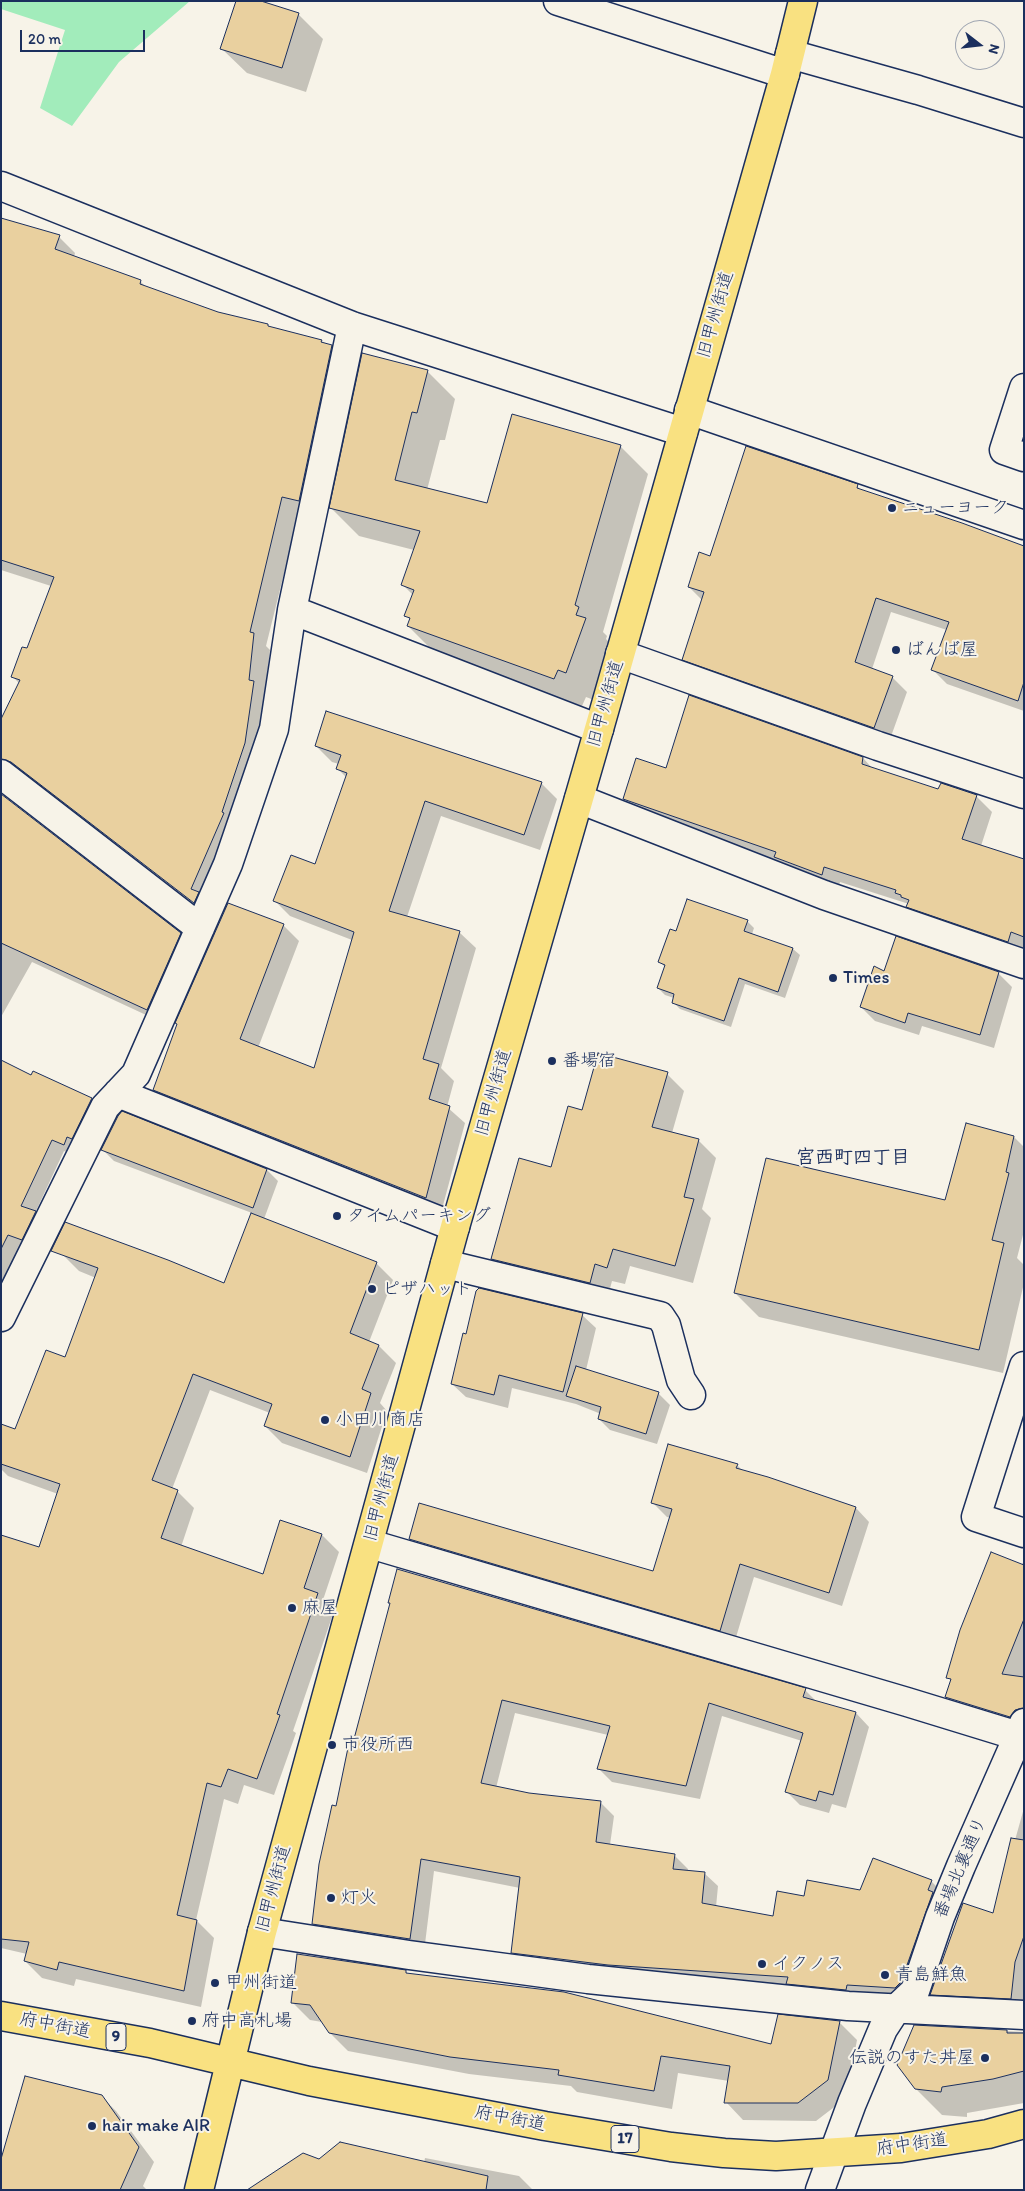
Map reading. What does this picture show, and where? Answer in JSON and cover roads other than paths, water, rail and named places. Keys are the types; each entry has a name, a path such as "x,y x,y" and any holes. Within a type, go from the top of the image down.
{"main road":[{"name":"旧甲州街道","path":"199,2190 262,1932 370,1544 455,1227 599,729 787,64 803,1"},
{"name":"府中街道","path":"1,2016 150,2043 309,2081 545,2126 671,2147 724,2153 776,2156 834,2154 910,2146 988,2134 1024,2124"}],"street":[{"path":"558,1 787,64 918,90 1024,123"},
{"path":"1,186 352,326 686,421 1024,525"},
{"path":"1,1318 105,1107 136,1074 228,864 274,729 292,610 352,326"},
{"path":"1024,388 1004,450 1024,457"},
{"path":"292,610 599,729"},
{"path":"620,654 878,746 1024,794"},
{"path":"1,774 200,928"},
{"path":"579,799 824,895 1024,964"},
{"path":"118,1093 455,1227"},
{"path":"445,1264 660,1316 666,1325 681,1380 691,1395"},
{"path":"1024,1366 976,1517 1024,1533"},
{"path":"370,1544 897,1699 1021,1730"},
{"name":"番場北裏通り","path":"820,2190 852,2103 883,2029 896,2009 915,1990 940,1917 1021,1730"},
{"path":"262,1932 409,1956 588,1979 848,2006 1024,2015"}],"place":[{"name":"ニューヨーク","path":"892,508"},
{"name":"ばんば屋","path":"896,650"},
{"name":"Times","path":"833,978"},
{"name":"番場宿","path":"552,1061"},
{"name":"タイムパーキング","path":"337,1216"},
{"name":"ピザハット","path":"372,1289"},
{"name":"小田川商店","path":"325,1420"},
{"name":"麻屋","path":"292,1608"},
{"name":"市役所西","path":"332,1745"},
{"name":"灯火","path":"331,1898"},
{"name":"イクノス","path":"762,1964"},
{"name":"青島鮮魚","path":"885,1975"},
{"name":"甲州街道","path":"215,1983"},
{"name":"府中高札場","path":"192,2021"},
{"name":"伝説のすた丼屋","path":"985,2058"},
{"name":"hair make AIR","path":"92,2126"}],"district":[{"name":"宮西町四丁目","path":"853,1158"}]}
